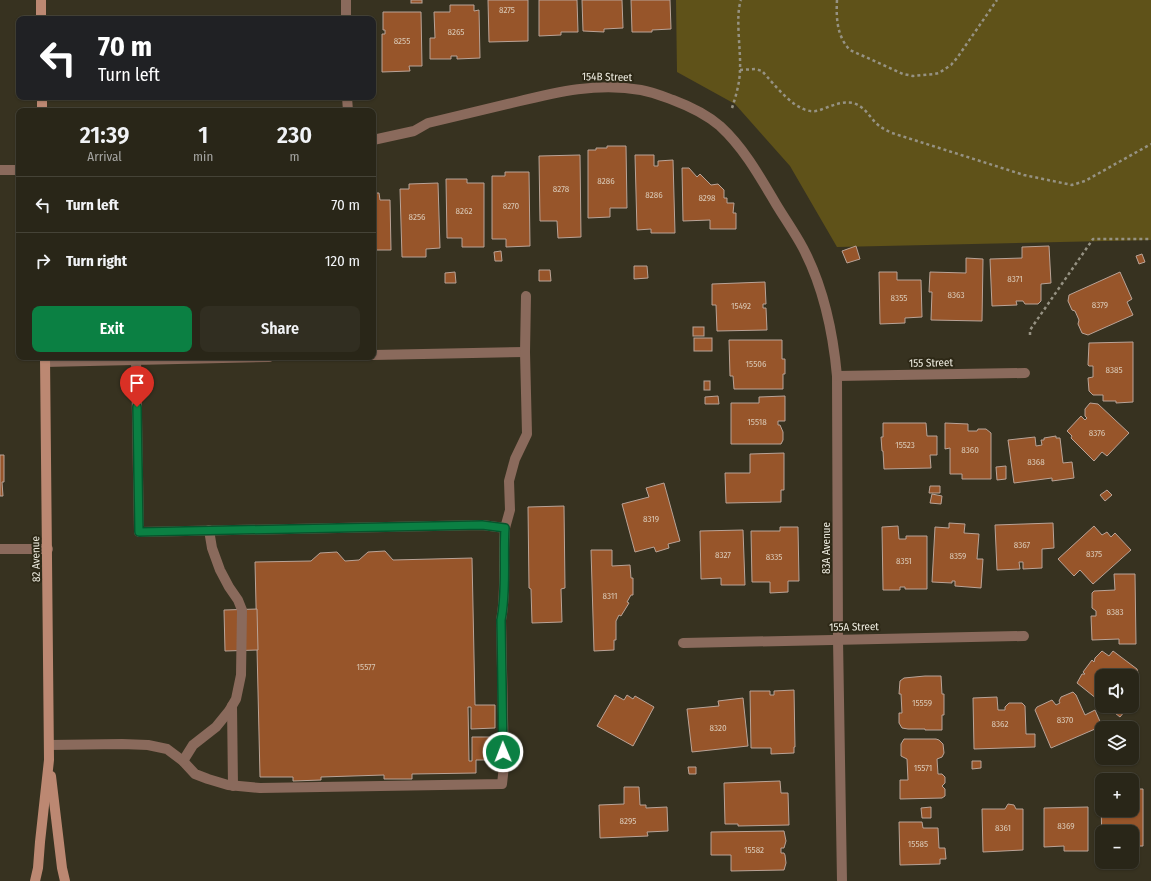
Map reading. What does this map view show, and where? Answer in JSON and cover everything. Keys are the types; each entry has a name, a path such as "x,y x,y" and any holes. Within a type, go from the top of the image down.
{"street":[{"path":"41,0 41,16"},
{"path":"346,0 346,16"},
{"name":"154B Street","path":"376,139 414,131 428,123 571,89 613,87 643,90 684,104 706,116 720,126 743,151 788,224"},
{"path":"0,170 16,170"},
{"name":"83A Avenue","path":"788,224 803,249 824,300 831,328 837,376 838,639 842,881"},
{"path":"49,745 148,745 167,750 183,761 195,774 233,786 260,788 502,784 504,766 501,620 505,603 504,541 505,528 510,510 509,481 515,459 527,434 525,352 526,296"},
{"path":"376,355 525,352"},
{"path":"45,360 136,360 139,532 482,525 505,528"},
{"name":"82 Avenue","path":"35,881 38,868 49,760 45,360"},
{"name":"155 Street","path":"837,376 1025,373"},
{"path":"183,761 193,745 216,727 232,706 236,699 241,675 242,610 238,600 229,588 220,570 212,548 209,530"},
{"path":"0,549 48,549"},
{"name":"155A Street","path":"683,643 1024,636"},
{"path":"232,706 233,786"},
{"name":"82 Avenue","path":"49,760 62,868 65,881"}],"path":[{"path":"732,108 737,91 740,70 739,10 742,0"},
{"path":"837,0 836,11 838,29 845,45 850,50 903,74 913,76 934,74 944,70 957,58 997,0"},
{"path":"740,70 755,69 762,71 794,104 802,109 815,112 842,103 854,103 864,109 878,125 892,133 1024,175 1065,184 1072,185 1085,181 1151,144"},
{"path":"1030,335 1030,330 1093,239 1151,239"}],"shaded area":[{"path":"676,0 1151,0 1151,240 837,247 790,166 735,104 677,72"}],"building":[{"path":"411,0 422,0 422,3 411,3"},
{"path":"488,0 528,0 528,41 489,42"},
{"path":"539,0 577,0 578,32 561,32 561,35 539,36"},
{"path":"582,0 622,0 623,28 604,29 604,32 583,31"},
{"path":"631,0 670,0 671,29 652,30 652,32 632,32"},
{"path":"450,5 474,5 474,11 479,10 480,58 457,59 457,56 451,56 451,59 430,59 430,38 435,38 434,12 450,12"},
{"path":"383,12 421,12 422,66 409,66 410,71 382,72 382,34 385,34 385,30 383,30"},
{"path":"607,146 626,146 627,208 610,208 610,217 588,218 588,150 607,148"},
{"path":"580,155 581,237 558,238 557,221 540,221 539,156"},
{"path":"635,155 654,155 654,166 658,166 658,161 673,160 675,233 651,233 651,229 637,230"},
{"path":"682,168 689,168 697,177 700,174 711,185 718,184 724,190 724,198 727,198 727,203 734,203 733,213 736,213 736,229 710,229 710,220 683,221"},
{"path":"505,172 529,172 530,246 506,247 506,239 492,239 492,176 505,176"},
{"path":"446,179 467,179 467,183 484,183 484,247 462,247 462,238 447,238"},
{"path":"438,183 440,248 426,249 426,257 402,257 400,189 409,189 409,184"},
{"path":"376,193 379,193 380,200 390,200 391,250 376,250"},
{"path":"856,246 860,259 847,263 842,251"},
{"path":"1049,246 1051,283 1041,284 1041,301 1038,304 1025,304 1023,301 1016,301 1017,305 992,306 990,259 1022,258 1022,247"},
{"path":"501,251 502,261 495,261 494,252"},
{"path":"1142,254 1145,262 1139,264 1136,256"},
{"path":"966,258 983,259 982,321 931,320 932,292 929,292 930,272 966,273"},
{"path":"634,266 647,266 648,278 634,279"},
{"path":"539,270 550,270 551,281 539,281"},
{"path":"455,272 456,283 445,283 445,273"},
{"path":"879,272 897,272 897,280 921,280 922,317 905,318 905,323 880,324"},
{"path":"1120,272 1132,299 1127,302 1133,315 1088,335 1082,333 1078,324 1079,320 1068,301 1069,295"},
{"path":"765,282 766,304 763,304 763,308 766,308 767,330 717,331 716,305 712,305 712,284"},
{"path":"693,327 704,327 704,336 693,336"},
{"path":"694,338 712,338 712,351 694,351"},
{"path":"729,340 782,340 782,359 785,359 783,389 734,389 733,376 730,376"},
{"path":"1133,342 1133,402 1116,403 1116,401 1103,401 1103,395 1093,395 1089,391 1088,378 1093,377 1093,366 1088,365 1089,343"},
{"path":"704,381 710,381 710,390 704,390"},
{"path":"718,396 719,404 705,404 705,397"},
{"path":"785,396 785,421 778,421 778,425 780,425 783,432 783,440 781,444 731,444 731,403 759,403 759,397"},
{"path":"1090,403 1098,404 1129,433 1107,456 1102,452 1094,461 1071,438 1072,436 1067,431 1081,416 1085,420 1087,418 1085,416 1085,409"},
{"path":"883,423 926,423 927,436 937,436 937,455 930,455 931,468 884,469 881,437 883,437"},
{"path":"945,423 968,424 968,431 986,429 991,433 991,479 962,479 962,474 950,474 950,448 945,449"},
{"path":"1056,436 1056,438 1060,438 1063,463 1072,462 1074,478 1052,481 1052,478 1014,483 1008,440 1035,437 1036,446 1042,445 1041,440 1044,440 1044,438"},
{"path":"784,453 784,490 781,490 781,502 726,503 725,473 750,473 750,454"},
{"path":"0,455 4,455 4,482 2,482 3,496 0,496"},
{"path":"1006,466 1006,479 997,480 996,467"},
{"path":"664,483 680,541 668,544 669,548 656,552 654,547 635,552 622,504 649,497 646,488"},
{"path":"930,486 940,486 940,493 929,493"},
{"path":"1107,490 1112,495 1105,501 1100,495"},
{"path":"932,494 942,496 941,504 930,503"},
{"path":"564,506 565,588 561,589 562,622 532,623 531,589 529,588 528,507"},
{"path":"949,523 965,524 964,533 979,534 977,559 983,559 981,588 955,586 955,581 952,581 952,583 932,582 935,527 949,528"},
{"path":"1053,523 1054,548 1042,549 1042,568 1023,569 1023,562 1019,562 1020,569 997,570 995,525"},
{"path":"898,526 899,539 906,539 906,536 927,536 927,589 905,589 905,587 900,587 900,590 883,590 882,527"},
{"path":"1094,526 1102,535 1107,532 1111,537 1115,533 1131,550 1093,584 1080,570 1074,576 1058,559"},
{"path":"780,527 798,527 799,581 788,581 788,592 770,593 770,582 752,582 751,531 780,531"},
{"path":"743,530 745,585 721,585 721,578 701,579 700,531"},
{"path":"591,550 612,550 612,566 630,565 631,578 633,578 633,595 631,595 627,602 629,603 616,621 616,640 614,640 614,650 594,651"},
{"path":"385,551 393,560 472,558 475,705 495,705 495,728 471,729 471,707 468,707 469,761 472,761 472,737 495,737 496,760 476,760 476,773 412,774 412,779 384,779 384,775 321,777 321,780 293,781 293,777 260,777 255,562 311,561 320,553 337,552 345,561 359,560 368,552"},
{"path":"1114,574 1135,574 1136,644 1119,644 1119,639 1092,640 1091,616 1096,616 1096,611 1092,608 1092,593 1094,591 1115,590"},
{"path":"257,609 258,650 225,651 224,610"},
{"path":"1102,651 1109,656 1113,651 1137,669 1095,669 1095,697 1077,683 1082,674 1085,674 1083,672 1092,660 1094,662 1095,658"},
{"path":"941,676 942,694 944,694 942,730 902,728 899,723 899,713 902,713 901,694 899,694 900,681 904,678"},
{"path":"794,690 794,753 771,754 771,748 751,748 750,691 770,691 770,695 774,695 774,691"},
{"path":"1073,692 1076,695 1085,715 1095,710 1095,713 1100,721 1095,721 1095,729 1051,748 1035,710 1037,707 1052,700 1056,705 1060,703 1059,701 1061,697"},
{"path":"615,695 624,700 627,695 633,699 635,696 654,707 633,746 597,726"},
{"path":"997,697 998,710 1005,710 1005,707 1009,703 1022,703 1025,706 1026,734 1035,734 1035,747 974,749 973,698"},
{"path":"743,698 748,746 692,752 687,709 719,706 718,701"},
{"path":"1115,713 1123,713 1120,717"},
{"path":"904,739 936,739 943,744 944,753 942,757 937,759 938,774 942,774 945,777 945,783 942,786 945,789 945,796 942,798 900,799 900,780 908,780 907,759 901,756 901,744"},
{"path":"972,761 981,761 981,768 972,769"},
{"path":"688,767 696,767 696,774 689,774"},
{"path":"780,781 781,793 788,793 789,825 738,826 738,824 725,824 724,783"},
{"path":"624,787 639,787 640,805 646,805 646,808 667,807 668,831 647,832 648,836 600,838 599,805 624,804"},
{"path":"1139,789 1143,789 1143,846 1139,846 1139,825 1102,825 1101,817 1139,817"},
{"path":"1008,804 1014,805 1016,809 1023,809 1023,850 983,852 982,809 1005,809"},
{"path":"931,807 931,818 922,818 921,808"},
{"path":"1088,807 1088,851 1064,851 1064,846 1044,847 1044,808"},
{"path":"899,822 922,822 923,828 938,828 939,848 945,848 946,859 940,859 940,864 900,865"},
{"path":"784,831 786,841 784,848 781,848 781,853 784,853 785,855 786,863 784,870 731,871 731,855 711,855 711,832"}],"route":[{"path":"137,407 139,532 482,525 505,528 505,603 501,620 503,752"}]}
